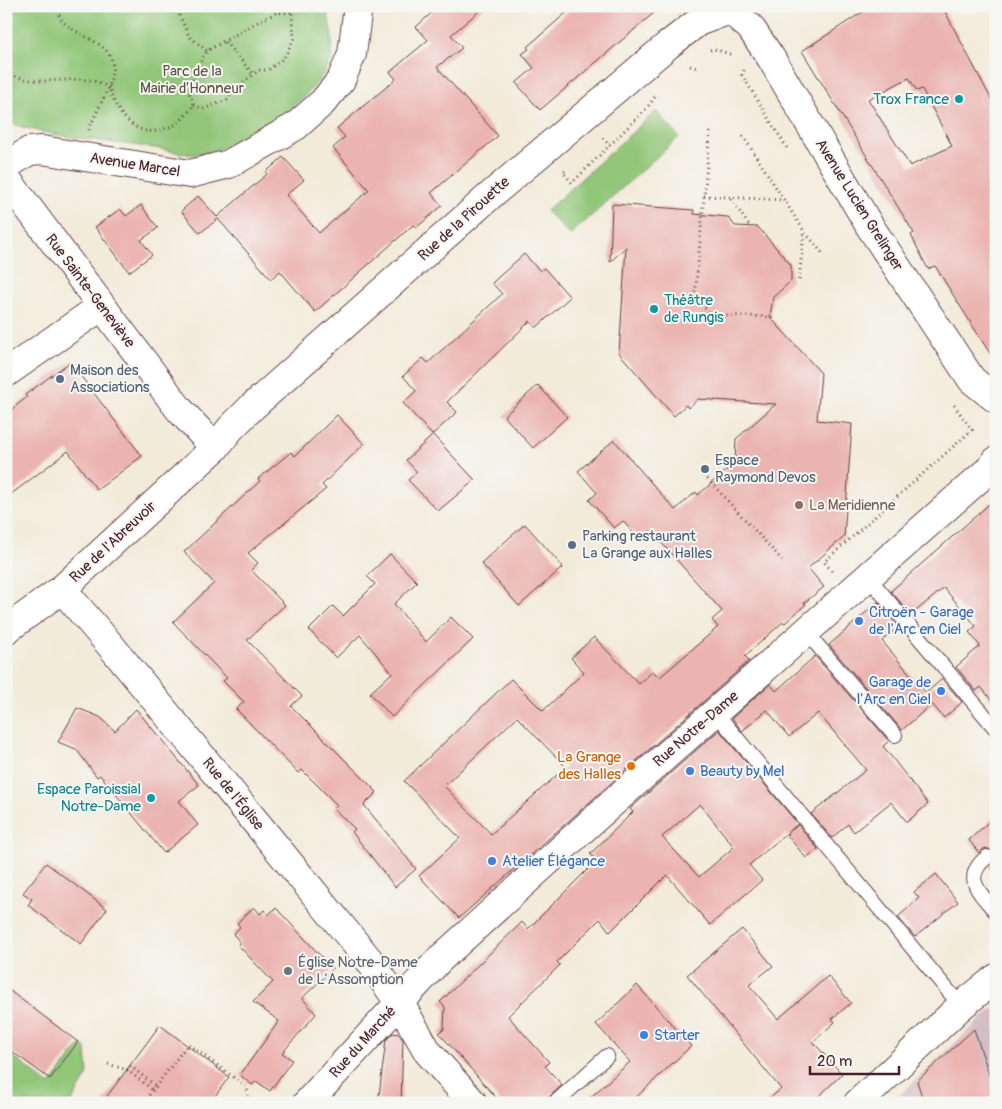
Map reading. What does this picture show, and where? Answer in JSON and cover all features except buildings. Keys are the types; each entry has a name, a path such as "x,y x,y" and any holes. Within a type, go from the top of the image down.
{"street":[{"name":"Avenue Marcel","path":"6,166 29,151 42,150 190,174 229,164 296,126 323,102 341,80 352,54 358,6"},
{"name":"Avenue Lucien Grelinger","path":"730,8 750,27 869,225 972,380 996,399"},
{"name":"Rue de la Pirouette","path":"214,448 252,407 578,119 698,22 730,8"},
{"name":"Rue Sainte-Geneviève","path":"6,178 179,409 214,448"},
{"path":"6,373 102,306"},
{"name":"Rue de l'Abreuvoir","path":"6,630 62,589 214,448"},
{"name":"Rue Notre-Dame","path":"399,1002 439,960 992,467 996,461"},
{"name":"Rue de l'Église","path":"62,589 117,653 365,956 399,1002 428,1052 474,1103"},
{"path":"858,1103 961,1006 996,978"},
{"name":"Rue du Marché","path":"307,1103 399,1002"}],"lane":[{"path":"860,585 996,729"},
{"path":"806,632 895,734"},
{"path":"715,712 961,1006"},
{"path":"987,857 978,866 974,882 976,889 996,912"},
{"path":"555,1103 607,1056"}],"path":[{"path":"54,6 62,20 100,45 111,56 113,70 109,87 92,123 88,139"},
{"path":"175,6 189,36 207,51"},
{"path":"292,12 294,39 284,58 268,70 259,70 253,74 234,89 227,100 203,109 194,105 190,94 194,73 207,51 225,42 237,33 277,13 292,12 298,6"},
{"path":"225,42 253,74"},
{"path":"705,52 714,49 732,54 739,59"},
{"path":"6,72 28,81 92,80 109,87"},
{"path":"109,87 119,113 139,129 149,132 159,131 176,124 194,105"},
{"path":"564,172 572,182 647,108 659,92"},
{"path":"710,132 695,296 711,315 775,317"},
{"path":"743,136 804,231 824,255"},
{"path":"602,137 610,146"},
{"path":"704,196 730,199 784,200"},
{"path":"730,199 750,227"},
{"path":"799,280 804,231"},
{"path":"860,585 824,562 972,430"},
{"path":"704,475 782,560"},
{"path":"143,1103 188,1044 247,1087 248,1094 242,1101 248,1103"},
{"path":"108,1064 127,1070 153,1090"},
{"path":"127,1070 130,1066 156,1086"}],"shaded area":[{"path":"996,1007 996,1103 891,1103 984,1016"}],"green space":[{"name":"Parc de la Mairie d’Honneur","path":"6,6 325,6 332,36 332,56 322,77 293,107 255,132 217,149 200,154 190,154 80,138 42,132 6,122"},
{"path":"656,111 679,137 570,235 546,211"},
{"path":"80,1045 83,1045 86,1049 88,1074 71,1103 6,1103 6,1051 50,1085"}],"place":[{"name":"Trox France","path":"959,99"},
{"name":"Théâtre de Rungis","path":"654,309"},
{"name":"Maison des Associations","path":"60,379"},
{"name":"Espace Raymond Devos","path":"705,469"},
{"name":"La Meridienne","path":"799,505"},
{"name":"Parking restaurant La Grange aux Halles","path":"572,545"},
{"name":"Citroën - Garage de l'Arc en Ciel","path":"859,621"},
{"name":"Garage de l'Arc en Ciel","path":"941,691"},
{"name":"La Grange des Halles","path":"631,766"},
{"name":"Beauty by Mel","path":"690,771"},
{"name":"Espace Paroissial Notre-Dame","path":"151,798"},
{"name":"Atelier Élégance","path":"492,861"},
{"name":"Église Notre-Dame de L'Assomption","path":"288,971"},
{"name":"Starter","path":"644,1035"}]}
